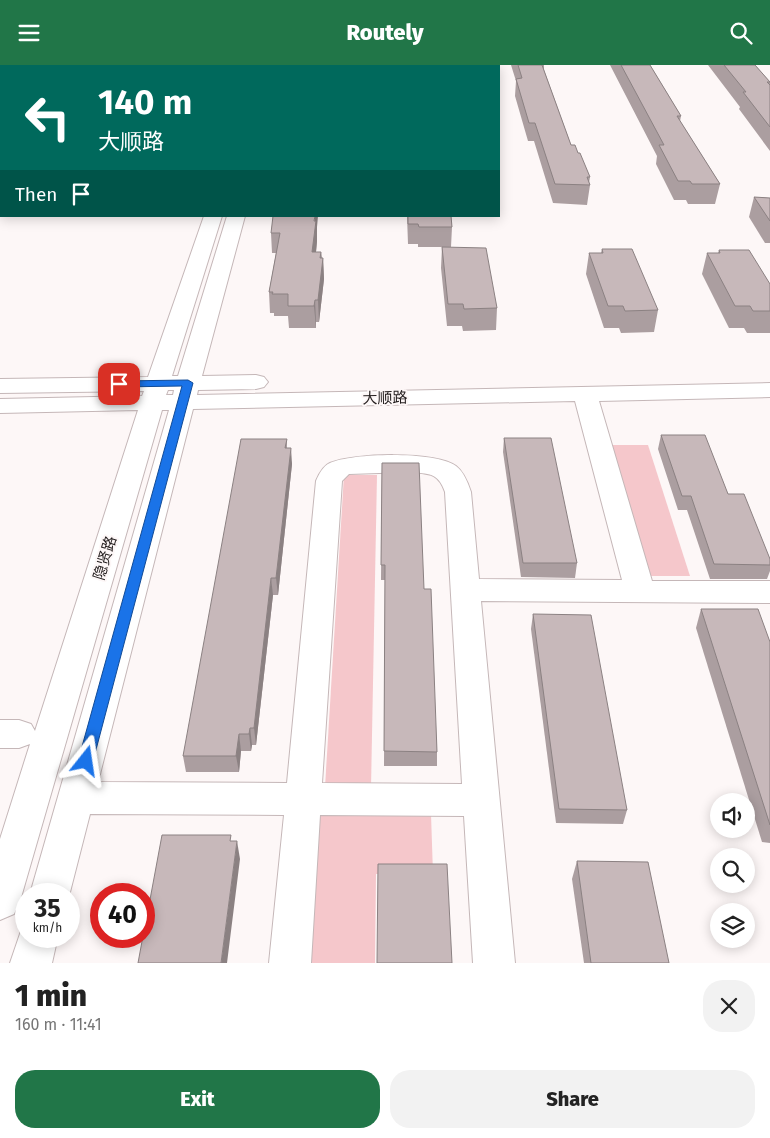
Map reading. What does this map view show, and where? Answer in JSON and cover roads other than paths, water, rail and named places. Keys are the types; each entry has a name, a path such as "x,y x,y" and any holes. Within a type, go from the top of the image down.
{"street":[{"name":"隐贤路","path":"0,901 156,393 213,217"},
{"path":"53,883 236,217"},
{"name":"大顺路","path":"186,393 770,372"},
{"name":"大顺路","path":"0,385 156,393 770,390"},
{"name":"大顺路","path":"0,405 156,393"},
{"path":"587,401 640,591"},
{"path":"290,963 328,491 333,472 342,467 355,465 417,465 436,467 446,471 454,480 458,492 494,963"},
{"path":"466,590 770,592"},
{"path":"85,797 482,800"},
{"path":"31,963 35,948"}]}
